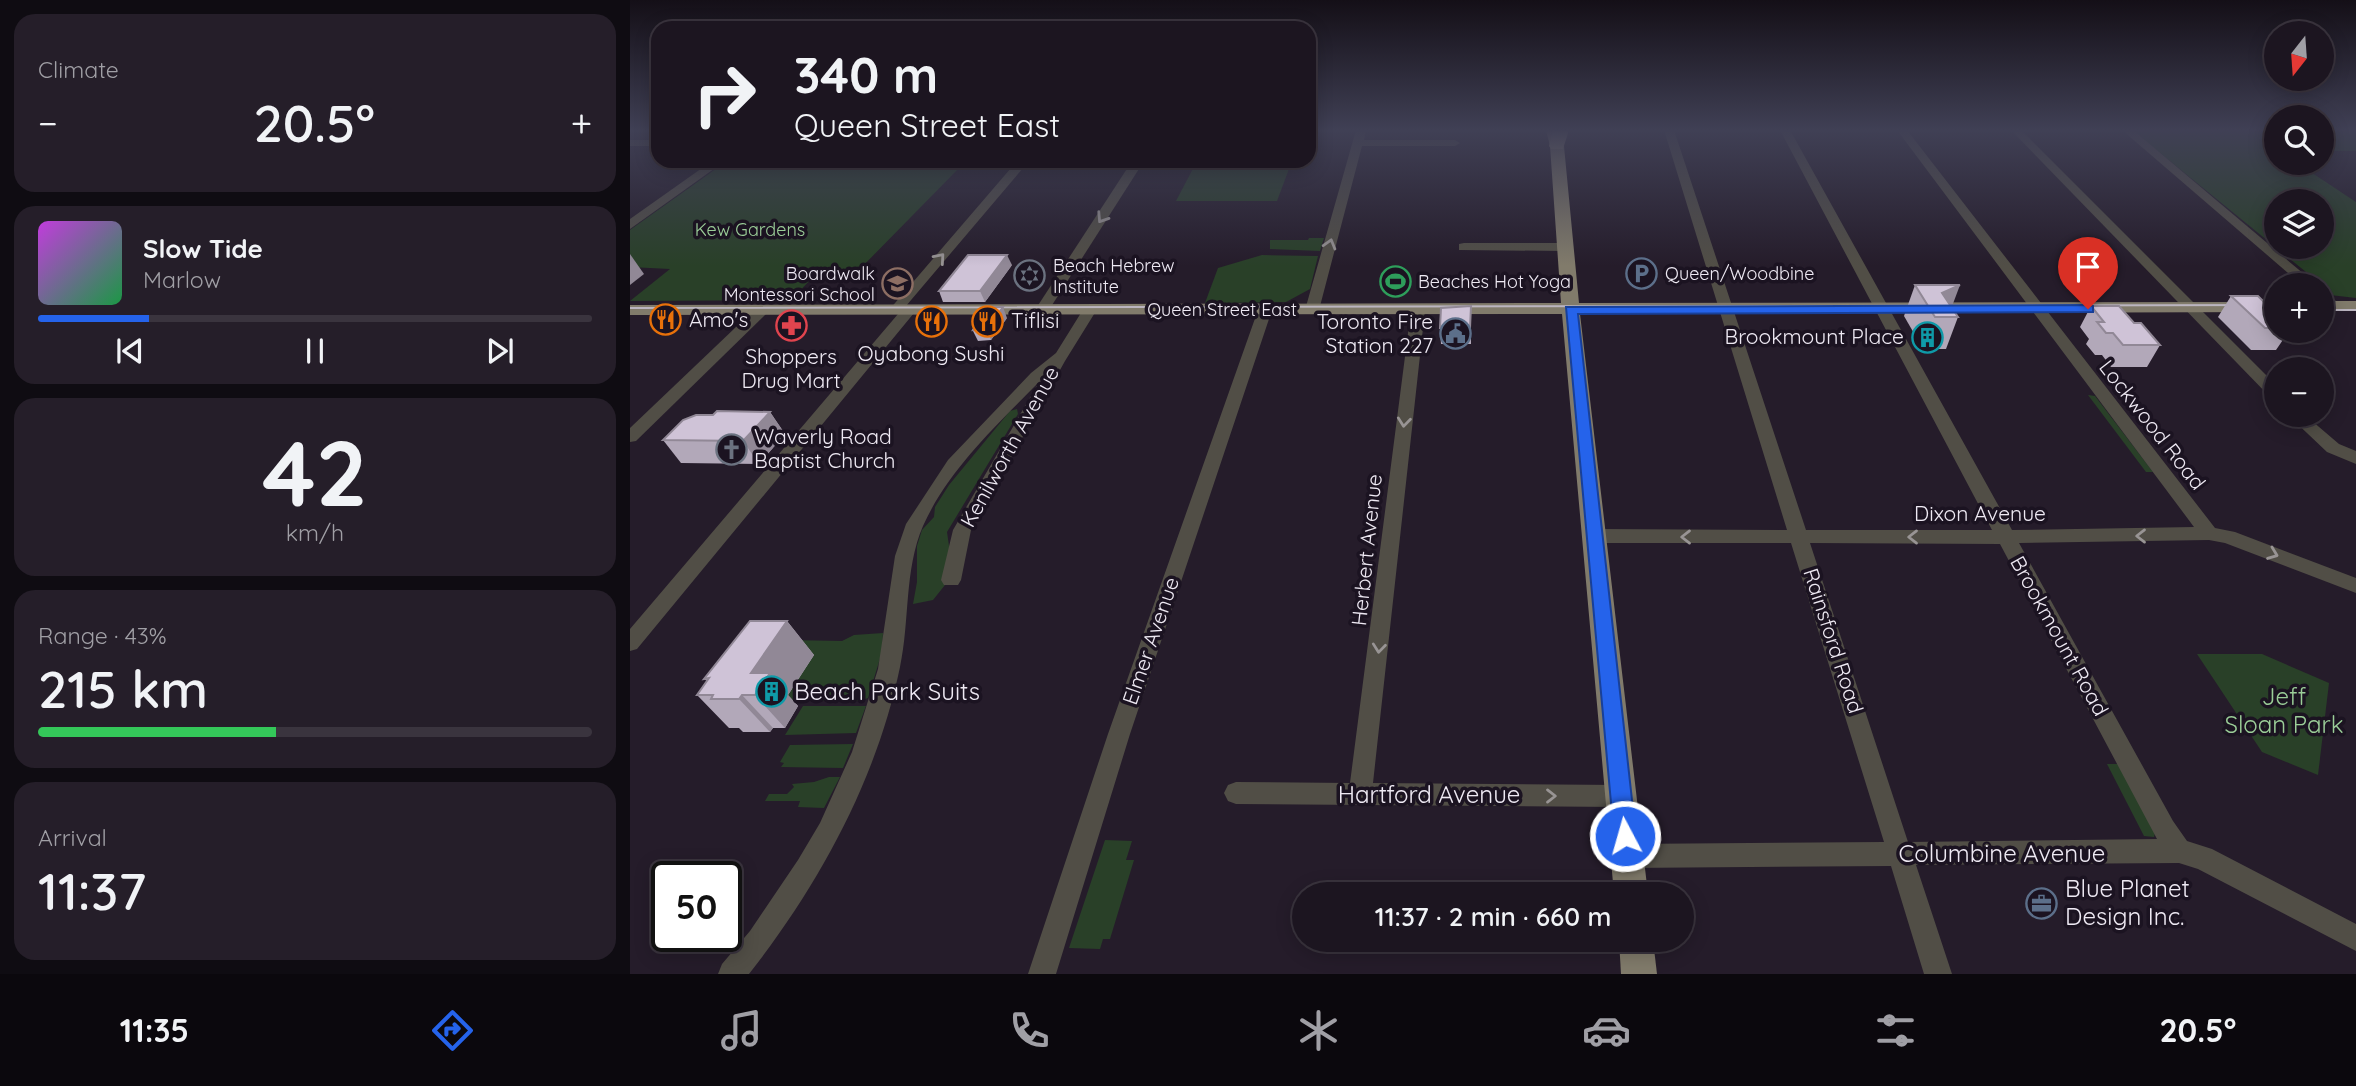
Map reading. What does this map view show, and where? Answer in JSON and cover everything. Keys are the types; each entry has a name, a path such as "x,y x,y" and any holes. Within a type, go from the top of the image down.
{"main road":[{"path":"1560,175 1564,247 1630,882"},
{"path":"2334,304 2356,306"},
{"name":"Queen Street East","path":"632,312 2264,307"},
{"path":"1637,952 1639,974"}],"street":[{"path":"630,225 699,175"},
{"path":"630,643 1011,175"},
{"path":"1042,310 1129,175"},
{"path":"1312,310 1348,175"},
{"name":"Rainsford Road","path":"1683,175 1938,974"},
{"name":"Brookmount Road","path":"1810,175 2164,829 2179,851"},
{"name":"Lockwood Road","path":"1936,175 2209,533"},
{"path":"2060,175 2264,383"},
{"path":"2181,175 2296,273"},
{"path":"1464,247 1564,247"},
{"path":"630,437 762,310"},
{"name":"Elmer Avenue","path":"1042,974 1119,734 1265,310"},
{"name":"Herbert Avenue","path":"1360,794 1418,310"},
{"name":"Kenilworth Avenue","path":"951,580 962,530 1089,311"},
{"name":"Kenilworth Avenue","path":"732,974 802,875 831,825 866,751 890,667 906,550 915,524 929,499 955,464 1039,374 1062,355"},
{"path":"2309,427 2333,448 2356,458"},
{"name":"Dixon Avenue","path":"1595,536 2006,537 2209,533 2228,537 2356,586"},
{"name":"Hartford Avenue","path":"1236,793 1621,796"},
{"name":"Columbine Avenue","path":"1627,856 2179,851 2203,858 2356,938"}],"green space":[{"name":"Kew Gardens","path":"707,175 952,175 855,274 815,275 791,300 630,301 670,269 630,267 630,230"},
{"path":"1189,175 1287,175 1277,201 1176,201"},
{"path":"2188,175 2316,175 2356,202 2356,298 2334,295 2334,273 2307,273 2290,259 2334,259 2334,189 2264,189 2264,238"},
{"path":"1324,238 1320,251 1270,249 1270,240"},
{"path":"1262,255 1318,256 1310,289 1286,302 1205,303 1218,268"},
{"path":"2088,395 2095,396 2153,472 2146,472"},
{"path":"1017,409 1018,414 947,532 951,560 945,585 933,600 913,604 917,582 917,546 922,530 934,517 935,507 949,485 1010,411"},
{"path":"883,633 882,652 868,698 860,701 784,701 787,640 842,641 854,635"},
{"name":"Jeff Sloan Park","path":"2197,654 2262,654 2329,683 2318,775 2262,752"},
{"path":"803,706 866,706 856,733 785,735"},
{"path":"853,744 843,768 781,767 784,763 780,762 790,745"},
{"path":"2107,764 2119,764 2155,833 2154,837 2144,836"},
{"path":"840,777 824,808 798,807 800,801 765,801 769,794 787,794 794,787 792,784 814,782"},
{"path":"1105,840 1132,841 1126,860 1134,860 1110,939 1103,939 1100,949 1069,948"}],"building":[{"path":"968,255 1007,255 980,291 939,291"},
{"path":"1915,285 1960,285 1942,293 1958,317 1935,317"},
{"path":"2231,296 2258,296 2264,302 2264,327"},
{"path":"1471,306 1470,328 1440,328 1441,308"},
{"path":"2091,306 2119,306 2134,323 2141,323 2160,345 2123,345 2113,333 2106,333 2097,322 2104,322"},
{"path":"989,307 1003,307 987,329 973,330"},
{"path":"717,411 770,412 743,441 663,440 683,420 696,415 713,415"},
{"path":"750,621 787,621 751,673 770,673 755,695 742,695 739,699 711,699 713,695 697,695 709,678 704,679"}],"tram line":[{"path":"630,308 2264,305"},
{"path":"2334,310 2356,310"}],"place":[{"name":"Queen/Woodbine","path":"1642,274"},
{"name":"Beach Hebrew Institute","path":"1030,276"},
{"name":"Beaches Hot Yoga","path":"1395,282"},
{"name":"Boardwalk Montessori School","path":"898,284"},
{"name":"Amo's","path":"666,320"},
{"name":"Tiflisi","path":"988,321"},
{"name":"Oyabong Sushi","path":"931,322"},
{"name":"Shoppers Drug Mart","path":"791,325"},
{"name":"Toronto Fire Station 227","path":"1456,334"},
{"name":"Brookmount Place","path":"1927,337"},
{"name":"Waverly Road Baptist Church","path":"731,449"},
{"name":"Beach Park Suits","path":"771,692"},
{"name":"Blue Planet Design Inc.","path":"2042,903"}],"route":[{"path":"1625,836 1571,310 2088,309"}]}
